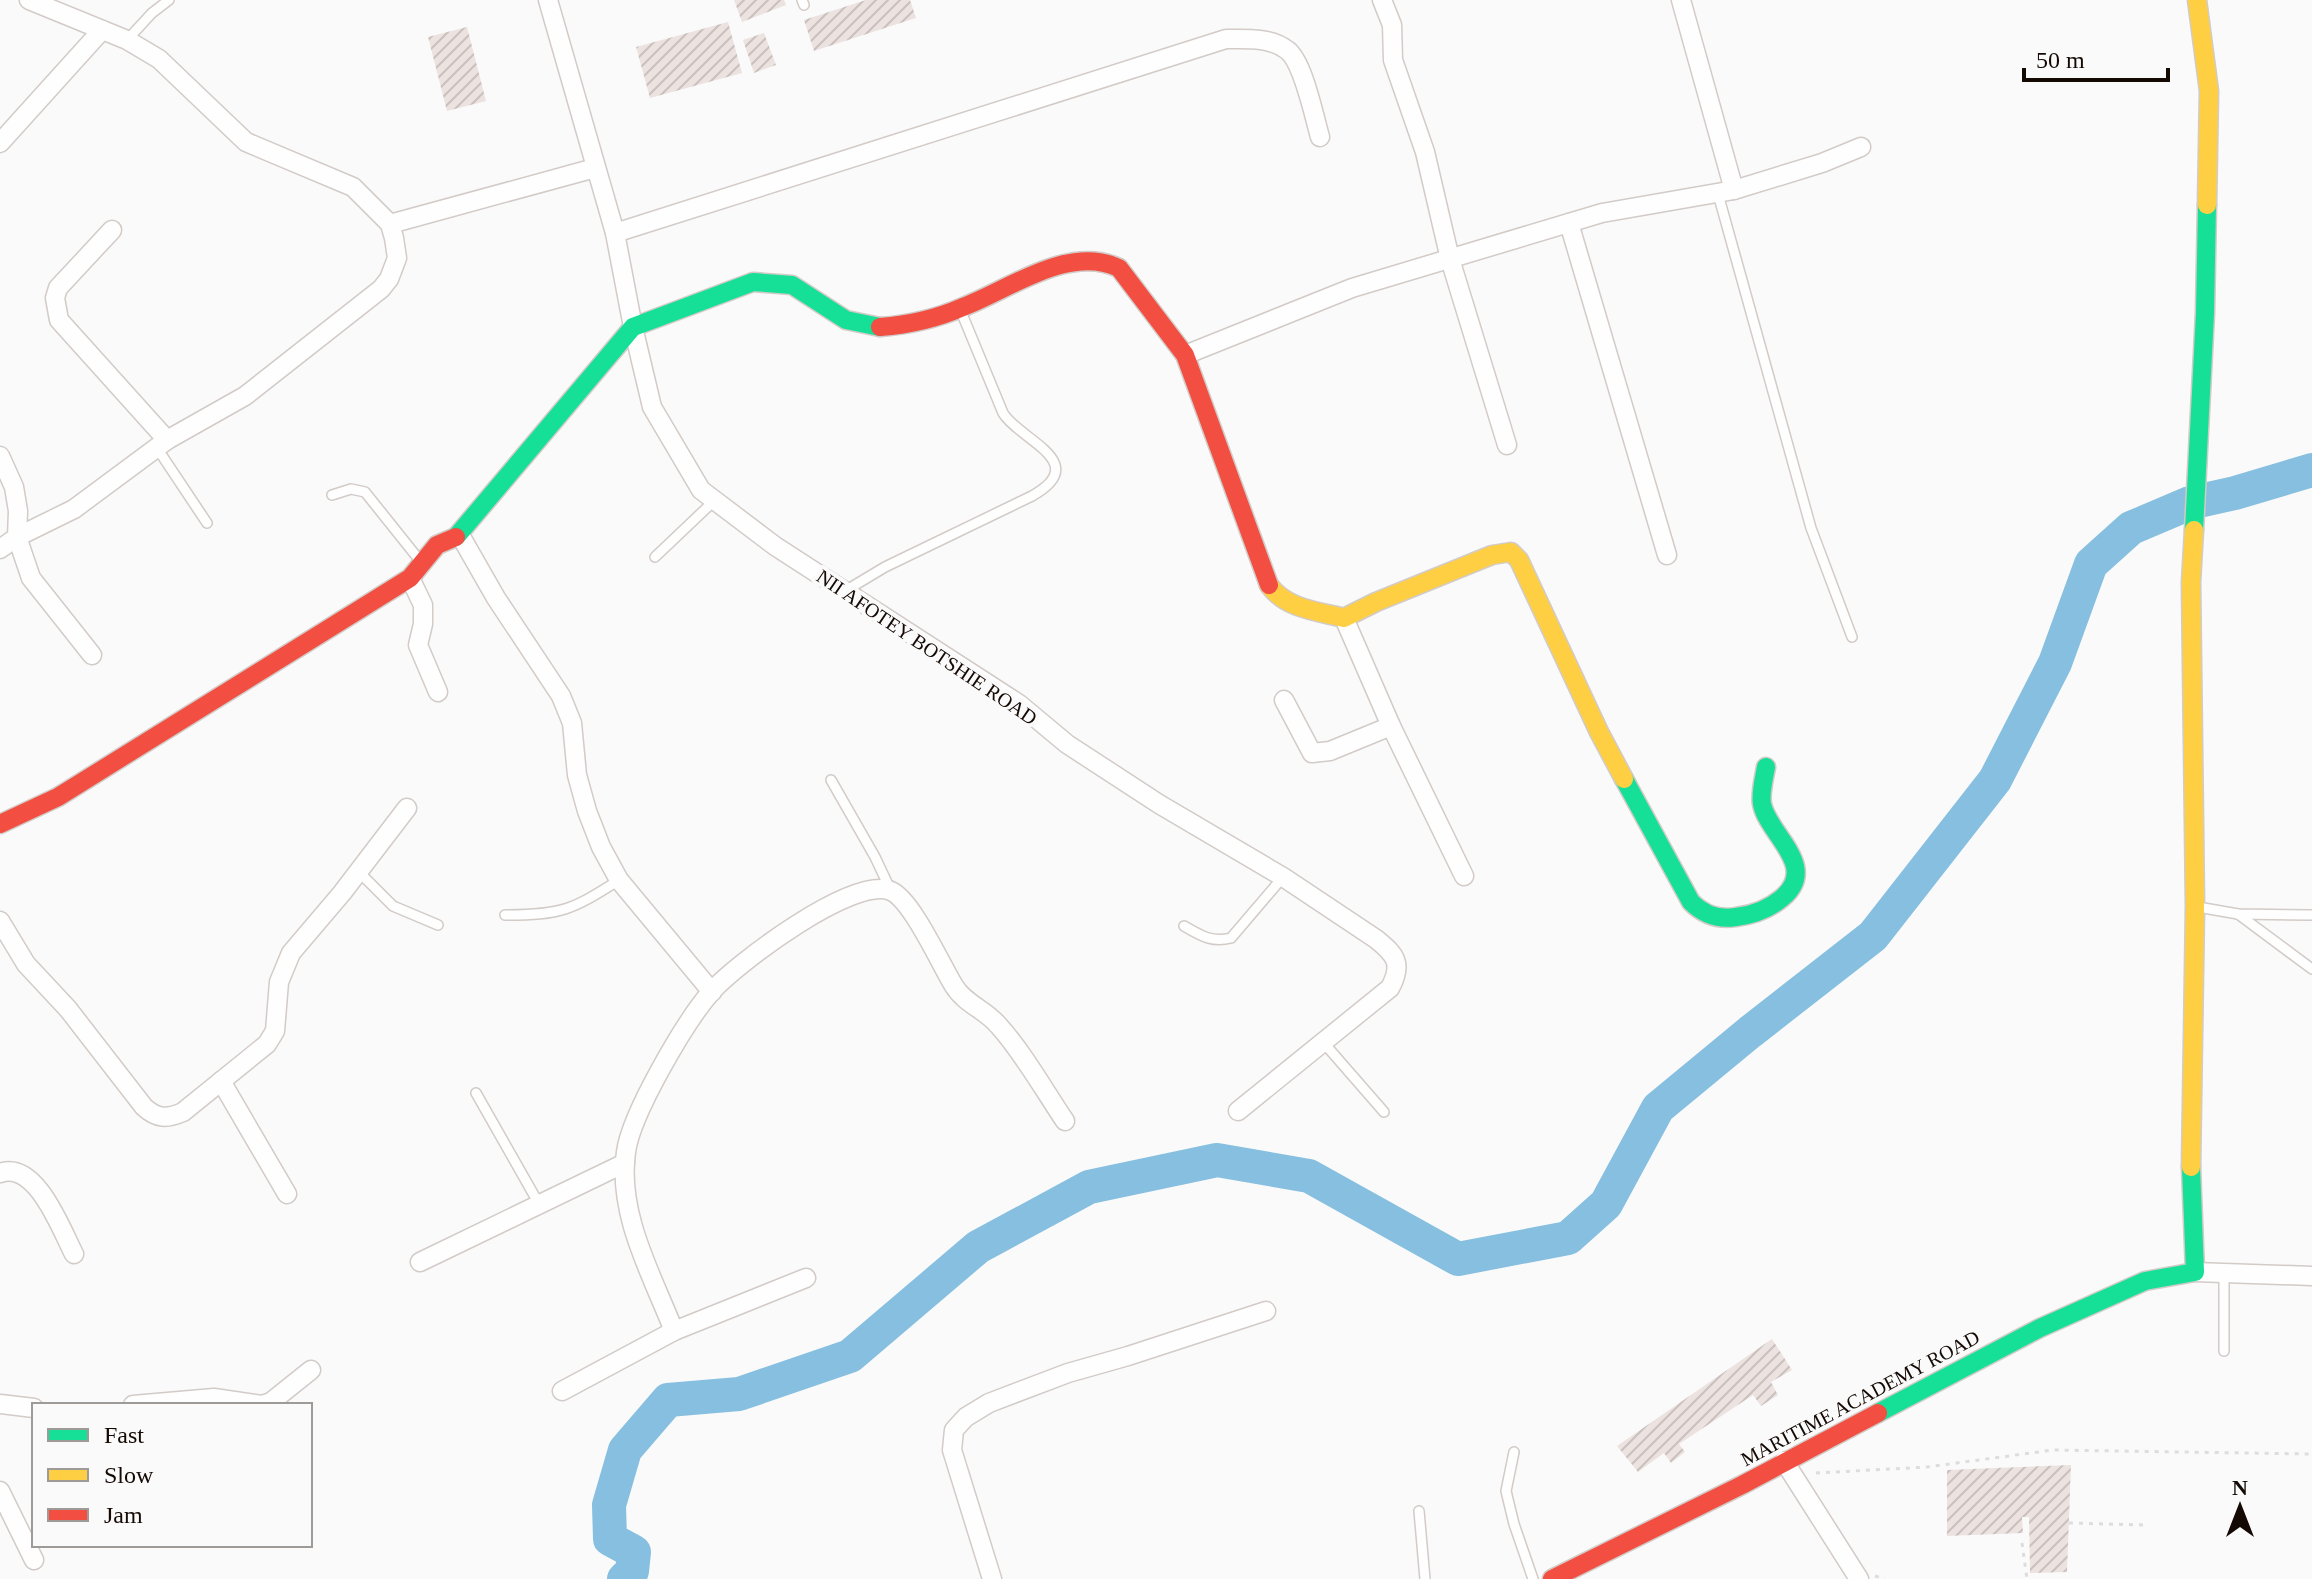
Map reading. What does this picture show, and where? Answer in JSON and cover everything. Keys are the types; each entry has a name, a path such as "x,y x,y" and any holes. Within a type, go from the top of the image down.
{"street":[{"path":"0,549 17,537 74,509 162,444 245,396 381,289 389,279 397,258 390,224 353,187 246,142 159,59 127,40 29,0"},
{"name":"NII AFOTEY BOTSHIE ROAD","path":"548,0 615,233 652,407 701,490 775,546 1019,704 1067,744 1159,804 1283,877 1376,939 1397,964 1398,974 1390,988 1238,1111"},
{"path":"1382,0 1392,25 1393,60 1425,152 1450,259 1507,445"},
{"path":"1681,0 1726,192"},
{"path":"2197,0 2209,91 2205,313 2192,550 2195,906 2191,1198 2195,1272 2312,1276"},
{"path":"0,143 102,30"},
{"path":"615,233 1226,39 1258,39 1286,49 1296,60 1320,137"},
{"path":"1185,355 1352,288 1602,213 1726,192 1822,163 1861,147"},
{"path":"390,224 595,168"},
{"path":"1569,223 1667,555"},
{"path":"112,230 58,288 55,306 59,320 162,444"},
{"path":"0,824 58,797 415,570 437,545 460,535 633,327 753,282 792,285 846,320 878,327 897,326 960,309 1050,269 1076,261 1104,261 1119,268 1185,355 1265,580 1278,598 1344,618 1492,555 1511,552 1519,560 1599,732 1692,903 1710,917 1737,919 1753,914 1785,895 1794,883 1795,867 1762,804 1766,767"},
{"path":"0,456 14,487 18,511 17,537 31,578 92,655"},
{"path":"460,535 496,598 561,696 572,723 577,775 587,811 601,847 619,880 712,992"},
{"path":"415,570 423,605 423,624 417,640 438,692"},
{"path":"1344,618 1391,726 1464,876"},
{"path":"1284,700 1312,753 1330,751 1391,726"},
{"path":"0,921 26,964 68,1009 151,1113 170,1118 183,1112 267,1044 275,1031 279,982 291,953 407,808"},
{"path":"674,1331 629,1217 625,1163 630,1129 683,1033 712,992 746,962 820,910 858,891 872,888 891,891 906,902 956,991 1002,1029 1065,1121"},
{"path":"221,1081 287,1194"},
{"path":"420,1262 625,1163"},
{"path":"0,1173 8,1170 19,1172 31,1179 74,1254"},
{"name":"MARITIME ACADEMY ROAD","path":"1552,1579 1742,1485 1788,1468 2040,1328 2145,1281 2195,1272"},
{"path":"562,1391 674,1331 806,1278"},
{"path":"992,1579 952,1450 954,1430 966,1417 989,1403 1068,1373 1140,1353 1266,1311"},
{"path":"268,1403 311,1370"},
{"path":"156,1403 214,1398 248,1403"},
{"path":"0,1404 32,1408"},
{"path":"1788,1468 1859,1579"},
{"path":"0,1491 34,1560"}],"lane":[{"path":"127,40 169,0"},
{"path":"1726,192 1811,528 1852,637"},
{"path":"845,591 885,567 1032,496 1048,487 1055,478 1055,469 1044,448 1011,423 1003,413 960,309"},
{"path":"162,444 207,523"},
{"path":"332,495 351,489 365,492 415,570"},
{"path":"655,557 715,500"},
{"path":"831,780 891,891"},
{"path":"358,871 393,906 438,925"},
{"path":"1184,926 1218,942 1231,938 1283,877"},
{"path":"505,915 552,914 569,910 619,880"},
{"path":"2195,906 2238,914 2312,915"},
{"path":"2238,914 2312,969"},
{"path":"1323,1042 1384,1112"},
{"path":"476,1093 539,1204"},
{"path":"2224,1273 2224,1351"},
{"path":"1514,1452 1506,1491 1533,1579"},
{"path":"1419,1511 1425,1579"}],"path":[{"path":"1788,1468 1927,1467 2053,1450 2312,1454"},
{"path":"2069,1523 2145,1525"},
{"path":"2022,1543 2027,1579"}],"building":[{"path":"734,0 784,0 786,5 742,22"},
{"path":"866,0 910,0 916,18 814,51 804,20"},
{"path":"728,22 742,73 650,98 636,47"},
{"path":"467,27 486,101 447,111 428,37"},
{"path":"764,33 776,65 754,73 743,40"},
{"path":"1772,1339 1792,1370 1771,1382 1778,1395 1761,1406 1753,1395 1679,1444 1685,1452 1671,1463 1664,1453 1638,1472 1617,1446"},
{"path":"2071,1465 2067,1572 2030,1573 2029,1517 2022,1517 2023,1533 1947,1536 1947,1470"}],"waterway":[{"path":"624,1579 632,1571 634,1552 610,1539 609,1505 625,1450 668,1400 739,1394 850,1356 978,1247 1089,1187 1217,1160 1309,1176 1458,1259 1568,1238 1606,1204 1658,1108 1873,936 1995,780 2055,663 2091,564 2131,528 2190,503 2312,470"}],"traffic: fast":[{"path":"2194,530 2207,205"},
{"path":"456,537 633,327 753,282 792,285 846,320 880,327"},
{"path":"1624,779 1691,902 1712,916 1729,918 1754,913 1777,902 1792,886 1796,874 1794,862 1762,804 1766,767"},
{"path":"1878,1413 2040,1328 2145,1281 2195,1272 2191,1167"}],"traffic: slow":[{"path":"2197,0 2209,91 2207,205"},
{"path":"2191,1167 2195,906 2191,582 2194,530"},
{"path":"1269,585 1293,604 1344,618 1492,555 1511,552 1519,560 1624,779"}],"traffic: jam":[{"path":"880,327 912,323 943,314 1060,265 1080,261 1100,262 1119,268 1185,355 1269,585"},
{"path":"0,824 58,797 410,578 437,545 456,537"},
{"path":"1552,1579 1742,1485 1878,1413"}]}
